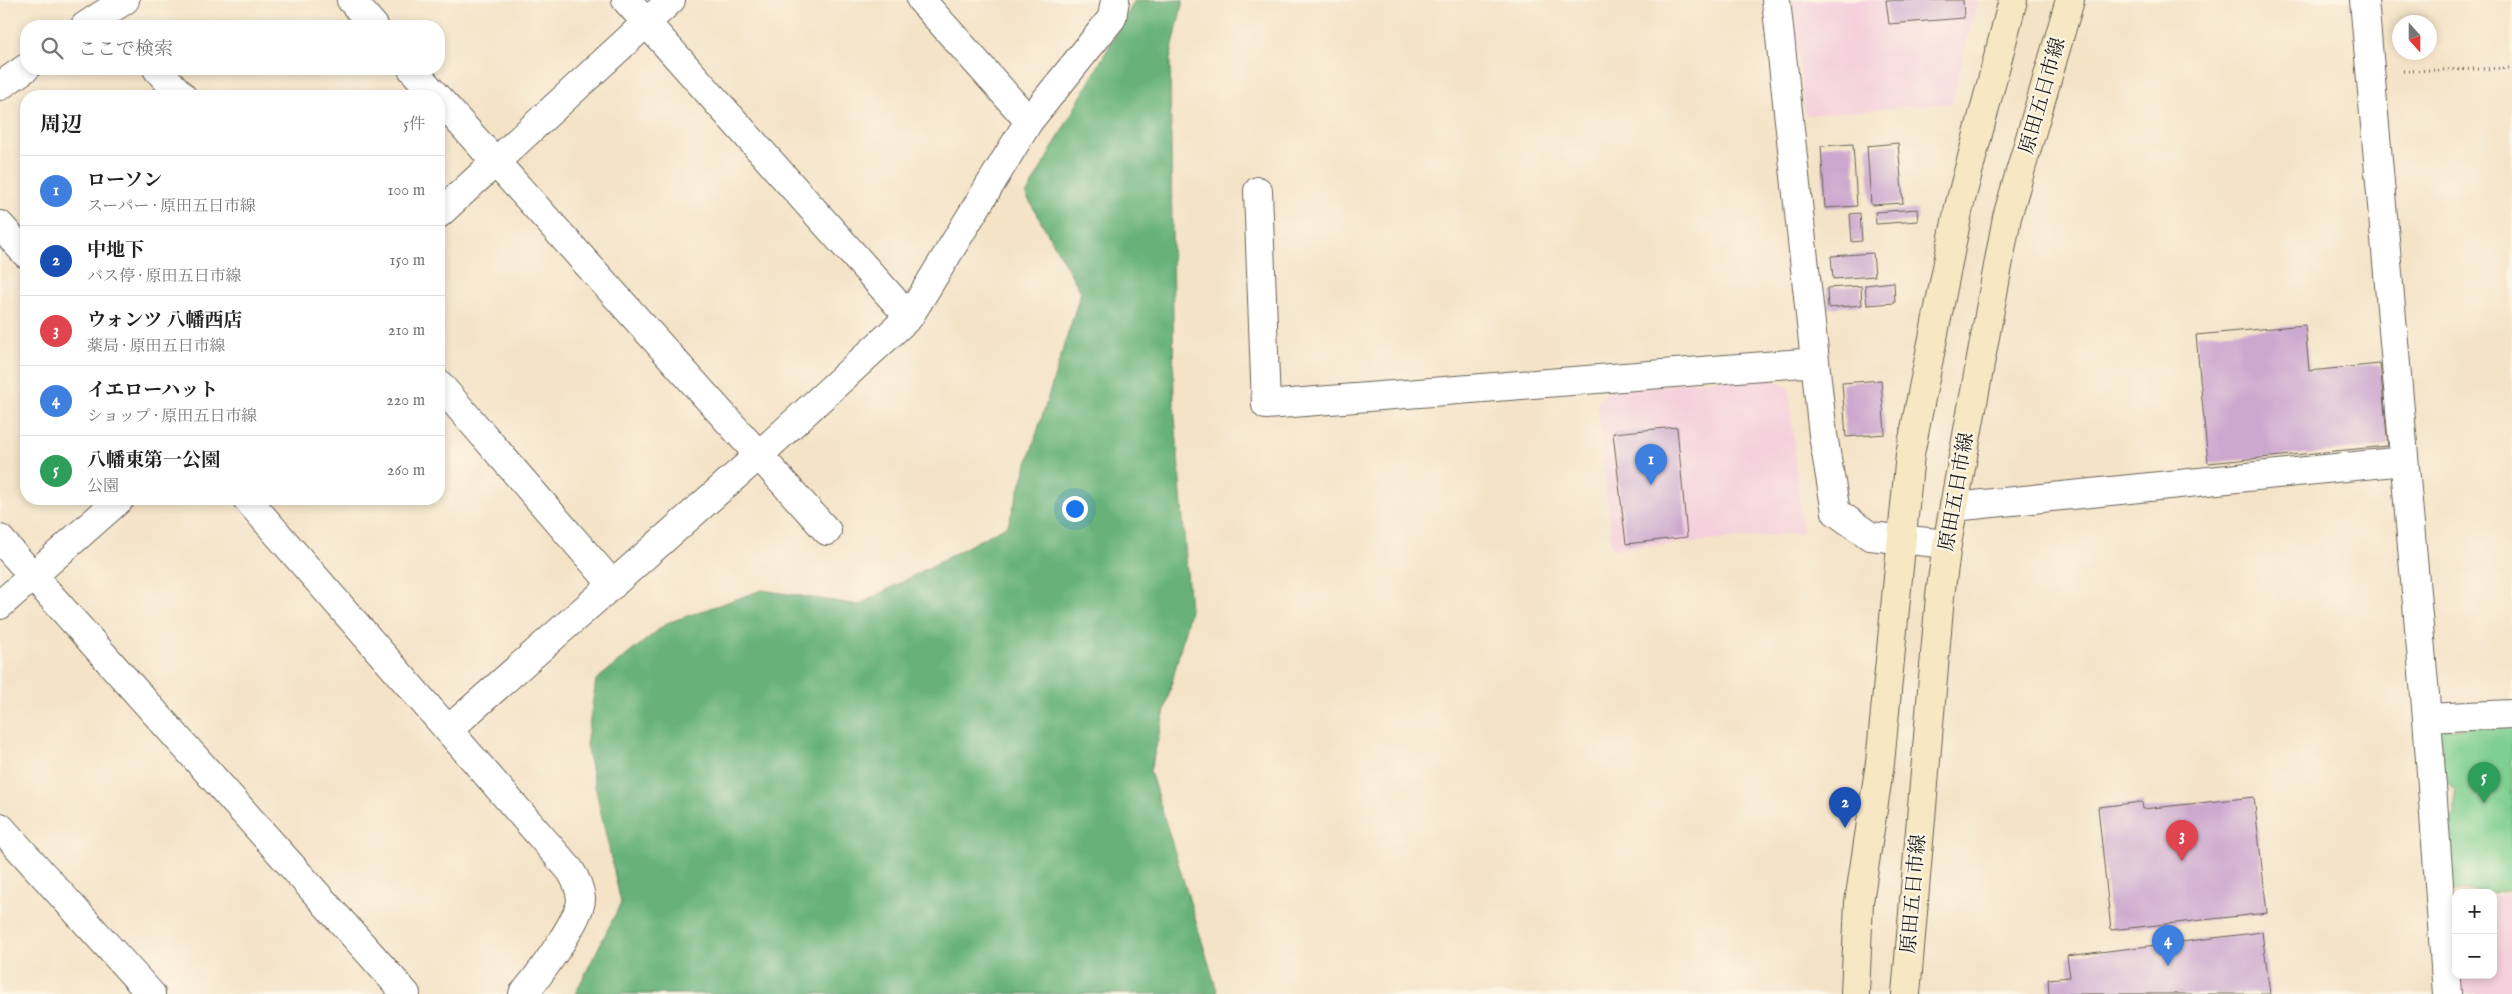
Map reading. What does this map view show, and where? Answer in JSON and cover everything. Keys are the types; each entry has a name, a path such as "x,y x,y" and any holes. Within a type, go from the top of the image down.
{"main road":[{"path":"1855,994 1859,902 1880,763 1900,539 1910,454 1958,207 2012,0"},
{"name":"原田五日市線","path":"1906,994 1936,643 1947,544 2007,216 2070,0"}],"street":[{"path":"351,0 369,20"},
{"path":"626,0 909,316"},
{"path":"445,209 672,0"},
{"path":"921,0 1029,121"},
{"path":"448,730 759,454 909,316 1029,121 1112,18 1116,0"},
{"path":"1776,0 1823,435 1836,512 1870,536 1947,544"},
{"path":"2364,0 2427,718 2447,994"},
{"path":"0,86 20,72"},
{"path":"163,75 176,90"},
{"path":"417,75 431,90"},
{"path":"445,106 827,531"},
{"path":"1258,191 1266,405 1815,362"},
{"path":"0,225 20,247"},
{"path":"445,391 613,585"},
{"path":"1954,507 2404,461"},
{"path":"0,605 113,505"},
{"path":"252,505 570,870 577,882 581,901 574,918 538,978 523,994"},
{"path":"0,539 406,994"},
{"path":"2427,718 2512,714"},
{"path":"0,827 151,994"}],"path":[{"path":"2370,72 2512,68"}],"shaded area":[{"path":"1792,0 1978,0 1952,103 1805,115"},
{"path":"1765,374 1789,388 1802,533 1612,549 1597,402 1609,390"},
{"path":"2497,894 2512,895 2512,994 2459,994 2458,979 2497,979"}],"green space":[{"path":"1135,0 1183,0 1170,60 1174,404 1190,610 1150,771 1218,994 575,994 621,903 586,745 596,680 667,623 762,590 859,605 1008,525 1081,292 1026,195"},
{"path":"2512,726 2512,892 2497,892 2497,889 2452,890 2446,827 2455,815 2455,790 2443,777 2440,729"}],"building":[{"path":"1886,0 1963,0 1964,18 1889,24"},
{"path":"1898,143 1903,203 1871,205 1867,146"},
{"path":"1853,144 1857,206 1825,208 1821,146"},
{"path":"1917,209 1918,221 1876,224 1875,212"},
{"path":"1860,213 1862,241 1852,242 1850,214"},
{"path":"1873,253 1875,276 1833,279 1831,256"},
{"path":"1894,282 1895,303 1867,305 1865,285"},
{"path":"1861,286 1862,305 1828,308 1827,288"},
{"path":"2305,325 2309,371 2380,364 2388,446 2208,463 2196,335"},
{"path":"1881,380 1885,434 1846,437 1842,383"},
{"path":"1677,427 1687,537 1626,544 1613,433"},
{"path":"2254,797 2267,913 2111,930 2098,807 2142,802 2143,809"},
{"path":"2262,932 2270,994 2049,994 2048,979 2070,977 2067,956"}],"place":[{"name":"ローソン","path":"1651,485"},
{"name":"八幡東第一公園","path":"2484,803"},
{"name":"中地下","path":"1845,828"},
{"name":"ウォンツ 八幡西店","path":"2182,861"},
{"name":"イエローハット","path":"2168,966"}]}
